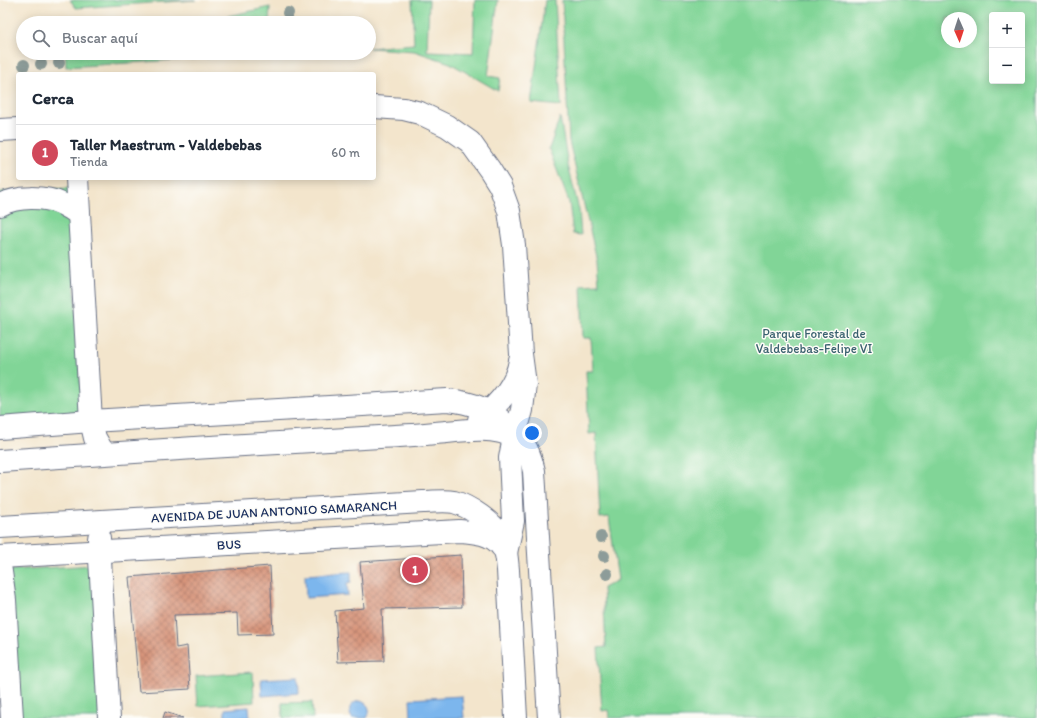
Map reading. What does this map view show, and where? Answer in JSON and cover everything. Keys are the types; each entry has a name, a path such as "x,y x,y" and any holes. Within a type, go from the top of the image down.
{"street":[{"path":"376,107 404,109 420,113 448,126 470,142 500,186 509,211 514,245 521,354 525,384 522,410 510,458 513,521 507,561 516,718"},
{"path":"0,130 16,129"},
{"path":"77,180 91,421 95,438 104,454"},
{"path":"0,205 5,202 26,198 42,199 62,204 79,214"},
{"path":"457,432 475,423 506,393 512,385 519,369 521,354"},
{"path":"0,428 91,421 447,400 470,403 489,411 504,422 515,436 525,445 534,471 549,718"},
{"path":"0,461 483,430 498,431 515,436"},
{"name":"AVENIDA DE JUAN ANTONIO SAMARANCH","path":"0,527 454,502 464,506 495,528 500,536 507,561"},
{"path":"106,521 101,528 99,552 109,718"},
{"name":"BUS","path":"0,557 459,530 478,533 496,540 507,561"},
{"path":"0,565 5,600 12,718"}],"green space":[{"path":"70,0 196,0 76,8"},
{"path":"412,0 429,0 427,51 473,53 475,0 498,0 488,76 500,78 498,91 450,63 414,51 376,48 414,44"},
{"path":"545,0 555,0 561,106 531,103"},
{"name":"Parque Forestal de Valdebebas-Felipe VI","path":"562,0 1037,0 1037,718 610,718 609,710 602,711 598,648 606,647 603,588 618,580 609,517 600,518 596,433 589,434 586,371 593,371 591,338 583,338 581,285 599,284 597,260 569,141"},
{"path":"270,7 269,16 228,16"},
{"path":"66,60 175,60 66,67"},
{"path":"560,117 568,165 579,210 581,235 573,234 569,202 549,149"},
{"path":"69,188 82,413 0,418 0,192"},
{"path":"94,565 102,718 18,718 9,570"},
{"path":"253,672 254,702 198,706 196,676"},
{"path":"312,702 313,718 283,718 282,703"}],"water":[{"path":"351,572 351,582 347,583 348,595 306,598 305,575"},
{"path":"298,677 299,693 262,696 261,679"},
{"path":"462,696 464,718 411,718 410,699"},
{"path":"359,701 365,703 369,709 367,718 352,718 350,715 350,707 353,703"},
{"path":"249,707 250,718 225,718 225,709"}],"building":[{"path":"461,555 462,607 382,609 384,661 338,662 335,611 364,608 360,562"},
{"path":"270,566 273,634 238,635 237,613 174,615 176,648 187,646 190,689 139,692 129,577"},
{"path":"165,712 183,718 163,718"}],"place":[{"name":"Taller Maestrum - Valdebebas","path":"415,570"}]}
